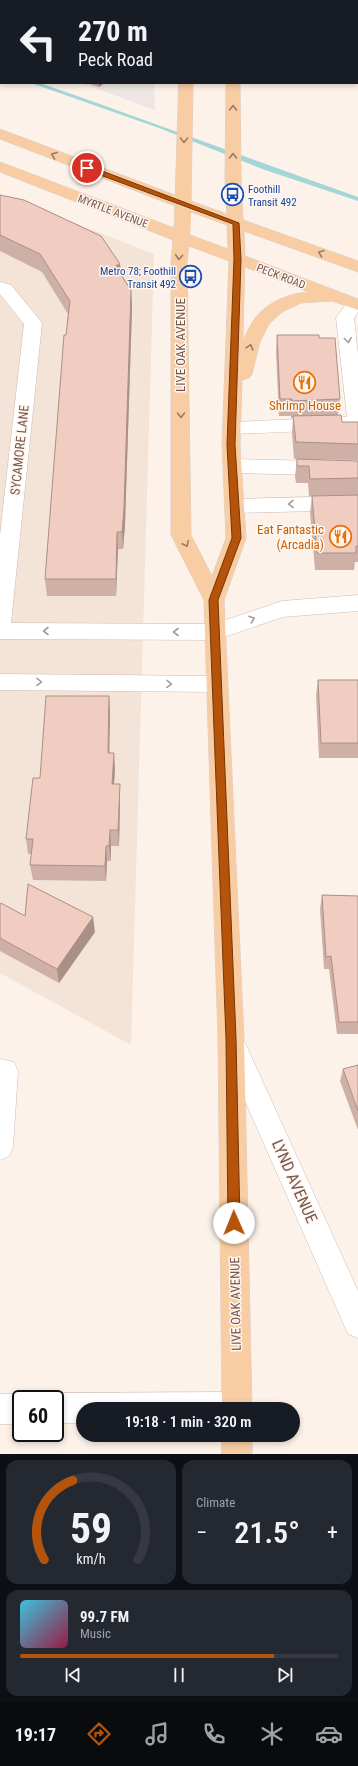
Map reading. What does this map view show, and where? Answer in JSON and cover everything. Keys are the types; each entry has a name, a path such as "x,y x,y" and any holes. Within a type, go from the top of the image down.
{"main road":[{"name":"LIVE OAK AVENUE","path":"186,84 182,237 179,262 181,535 214,600"},
{"name":"LIVE OAK AVENUE","path":"233,84 233,179 238,259 232,420 232,466 236,538 214,600 231,1039 237,1402"},
{"path":"0,134 182,203 358,267"},
{"name":"MYRTLE AVENUE","path":"0,167 182,237"},
{"name":"PECK ROAD","path":"182,237 356,305"},
{"path":"232,420 251,342 262,321 276,308 298,298 335,296"},
{"name":"LIVE OAK AVENUE","path":"237,1442 237,1454"}],"street":[{"name":"SYCAMORE LANE","path":"0,287 5,289 33,323 0,626"},
{"path":"232,420 358,422 345,318 356,305"},
{"path":"232,466 358,469"},
{"path":"235,506 358,503"},
{"path":"0,631 215,632 282,609 358,603"},
{"path":"0,682 217,684"},
{"name":"LYND AVENUE","path":"231,1039 358,1324"},
{"path":"0,1071 5,1071 0,1147"},
{"path":"0,1409 12,1408"},
{"path":"64,1408 76,1409"}],"shaded area":[{"path":"84,84 154,84 155,110"},
{"path":"0,200 26,204 154,254 131,1045 0,973"}],"building":[{"path":"0,195 24,200 101,236 120,264 115,266 131,290 124,508 122,532 117,532 116,579 45,579 64,335 66,335 70,301 40,254 0,235"},
{"path":"277,335 319,335 319,338 335,338 340,399 292,401 292,399 280,399"},
{"path":"341,415 342,422 358,422 358,444 296,442 293,416"},
{"path":"297,459 358,461 358,478 310,479 309,466 297,466"},
{"path":"358,495 358,546 356,546 356,553 317,553 312,496"},
{"path":"318,680 358,680 358,743 321,743"},
{"path":"46,696 109,696 108,753 114,753 112,784 120,784 118,830 110,830 109,846 106,846 105,866 30,865 33,839 26,839 33,778 40,778"},
{"path":"28,884 93,917 57,969 0,938 1,903 25,916"},
{"path":"322,895 358,896 358,1022 339,1022 331,956 326,957"},
{"path":"358,1065 358,1111 343,1069"}],"waterway":[{"path":"37,84 161,127 268,168 358,199"}],"place":[{"name":"Foothill Transit 492","path":"232,195"},
{"name":"Metro 78; Foothill Transit 492","path":"191,277"},
{"name":"Shrimp House","path":"305,383"},
{"name":"Eat Fantastic (Arcadia)","path":"340,536"}],"route":[{"path":"87,168 236,223 238,259 231,445 236,538 214,600 231,1039 234,1223"}]}
